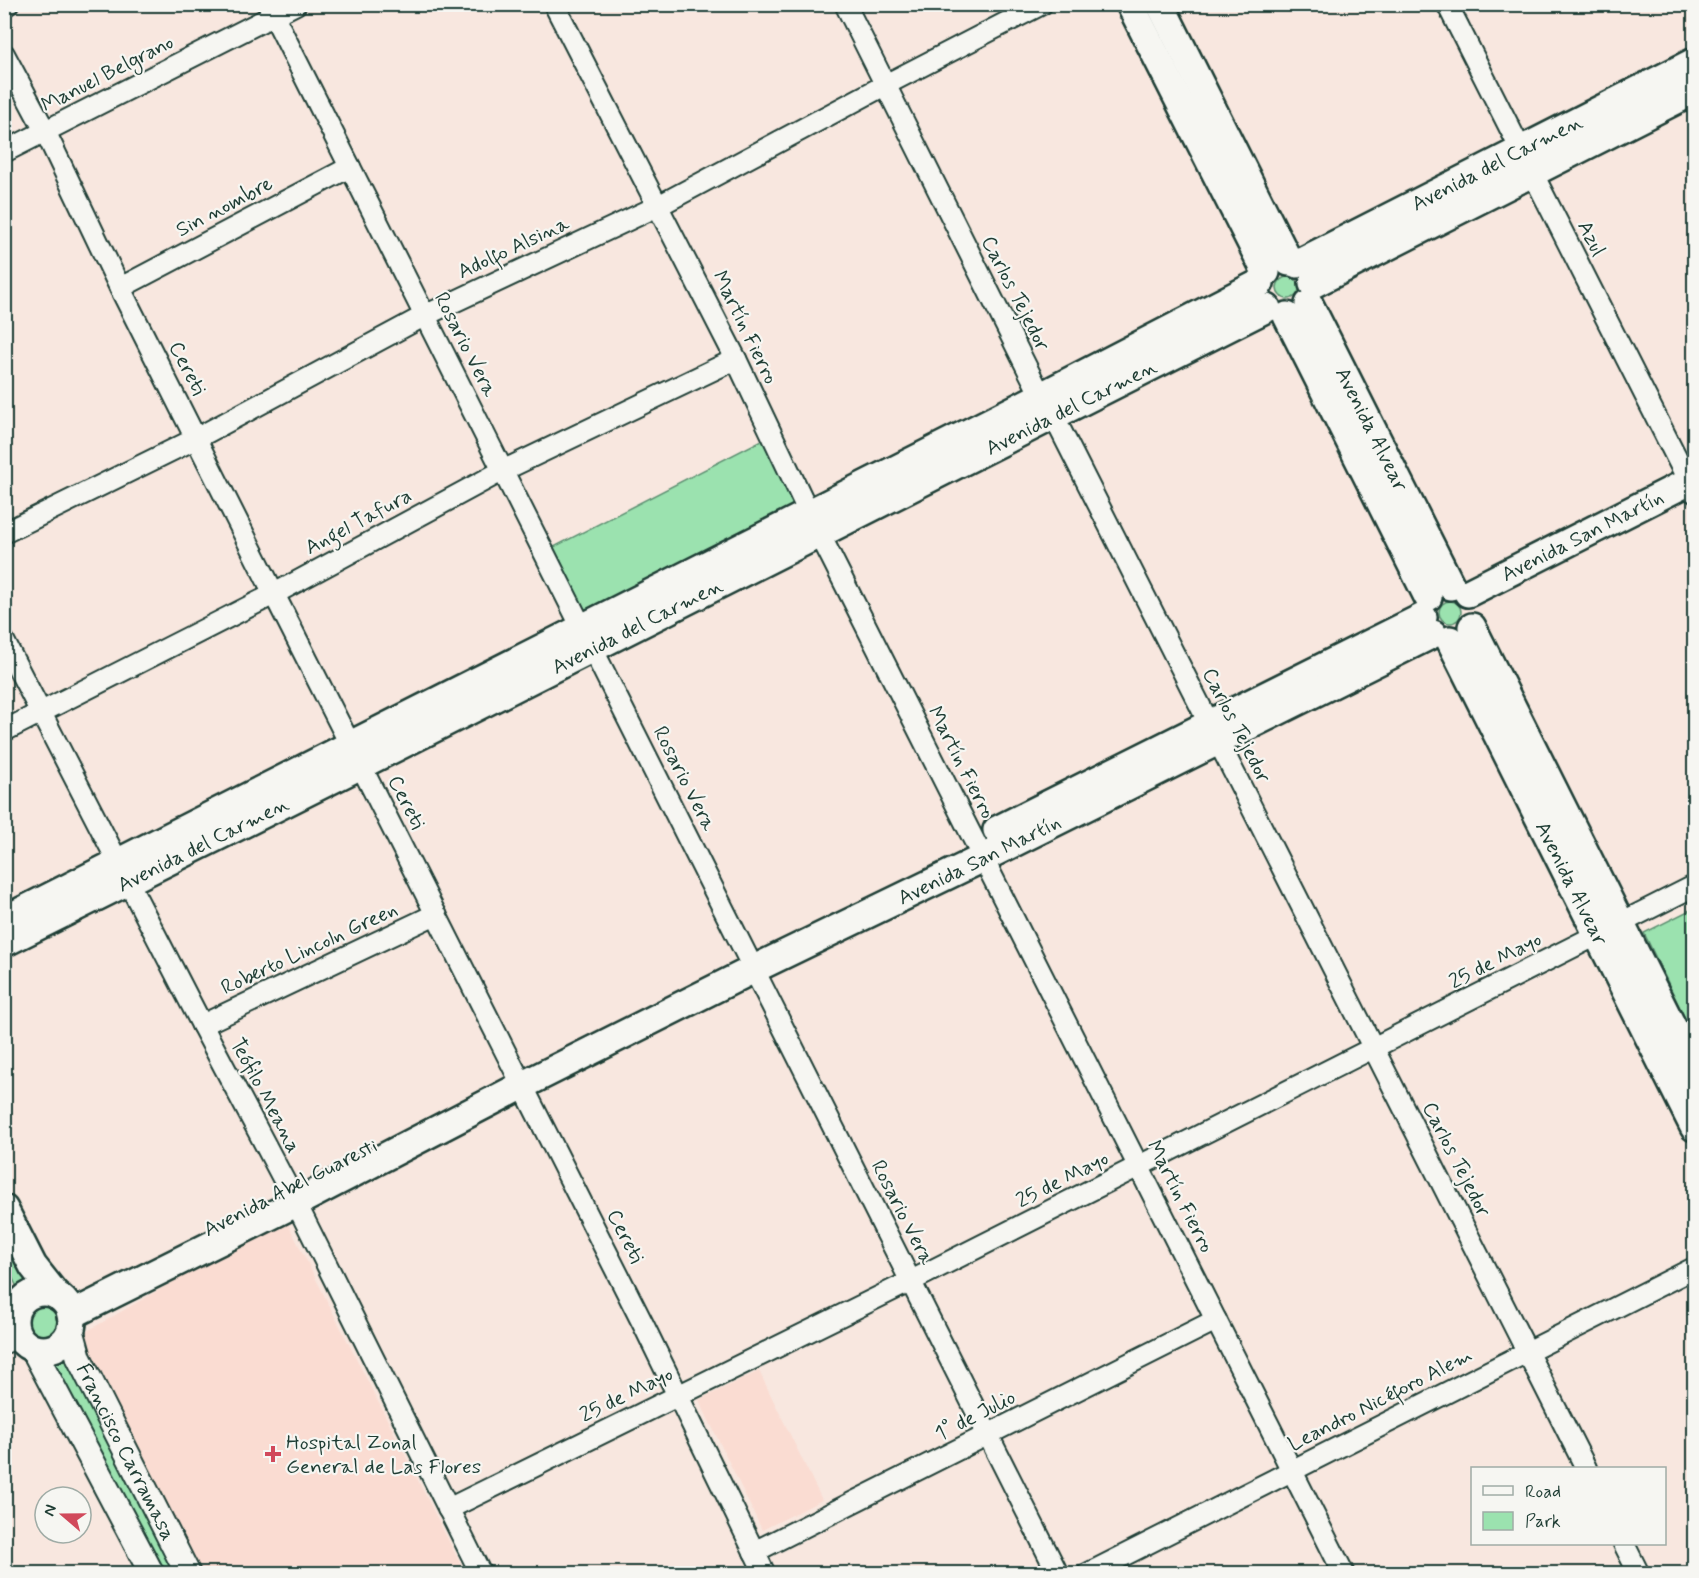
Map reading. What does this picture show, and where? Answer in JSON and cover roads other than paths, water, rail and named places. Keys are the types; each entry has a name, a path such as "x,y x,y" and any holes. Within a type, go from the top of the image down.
{"main road":[{"name":"Avenida Alvear","path":"1130,4 1286,287 1450,612 1609,929 1695,1126"},
{"name":"Avenida Alvear","path":"1160,4 1286,287"},
{"name":"Avenida del Carmen","path":"4,943 123,872 1286,287 1527,162 1695,62"},
{"name":"Avenida del Carmen","path":"1527,162 1695,91"},
{"name":"Avenida San Martín","path":"520,1079 1214,732 1693,488"},
{"name":"Avenida del Carmen","path":"4,920 123,872"},
{"name":"Avenida Alvear","path":"1609,929 1695,1070"},
{"name":"Avenida Abel Guaresti","path":"66,1310 520,1079"},
{"name":"Francisco Carramasa","path":"4,1209 33,1266 66,1310"},
{"name":"Francisco Carramasa","path":"4,1287 17,1335"},
{"path":"39,1292 66,1310 67,1337 60,1344 43,1350 17,1335 18,1306 31,1294 39,1292"}],"street":[{"name":"Manuel Belgrano","path":"4,152 271,10 296,4"},
{"name":"Martín Fierro","path":"554,4 736,359 814,523 1344,1574"},
{"name":"Carlos Tejedor","path":"845,4 1585,1467"},
{"name":"Adolfo Alsina","path":"4,533 197,438 424,316 658,206 1042,4"},
{"name":"Azul","path":"1447,4 1693,488"},
{"name":"Rosario Vera","path":"271,10 1058,1574"},
{"name":"Cereti","path":"4,54 45,131 120,288 520,1079 765,1574"},
{"name":"Sin nombre","path":"120,288 350,167"},
{"name":"Angel Tafura","path":"4,730 274,594 502,471 736,359"},
{"name":"Teófilo Meana","path":"4,641 292,1196 481,1574"},
{"name":"25 de Mayo","path":"448,1509 911,1281 1695,886"},
{"name":"Roberto Lincoln Green","path":"202,1025 436,914"},
{"name":"Leandro Nicéforo Alem","path":"1087,1574 1695,1268"},
{"name":"Francisco Carramasa","path":"66,1310 79,1358 188,1574"},
{"name":"1° de Julio","path":"754,1552 1216,1320"},
{"name":"Francisco Carramasa","path":"17,1335 152,1574"},
{"path":"1624,1545 1639,1574"}],"place":[{"name":"Hospital Zonal General de Las Flores","path":"273,1454"}]}
